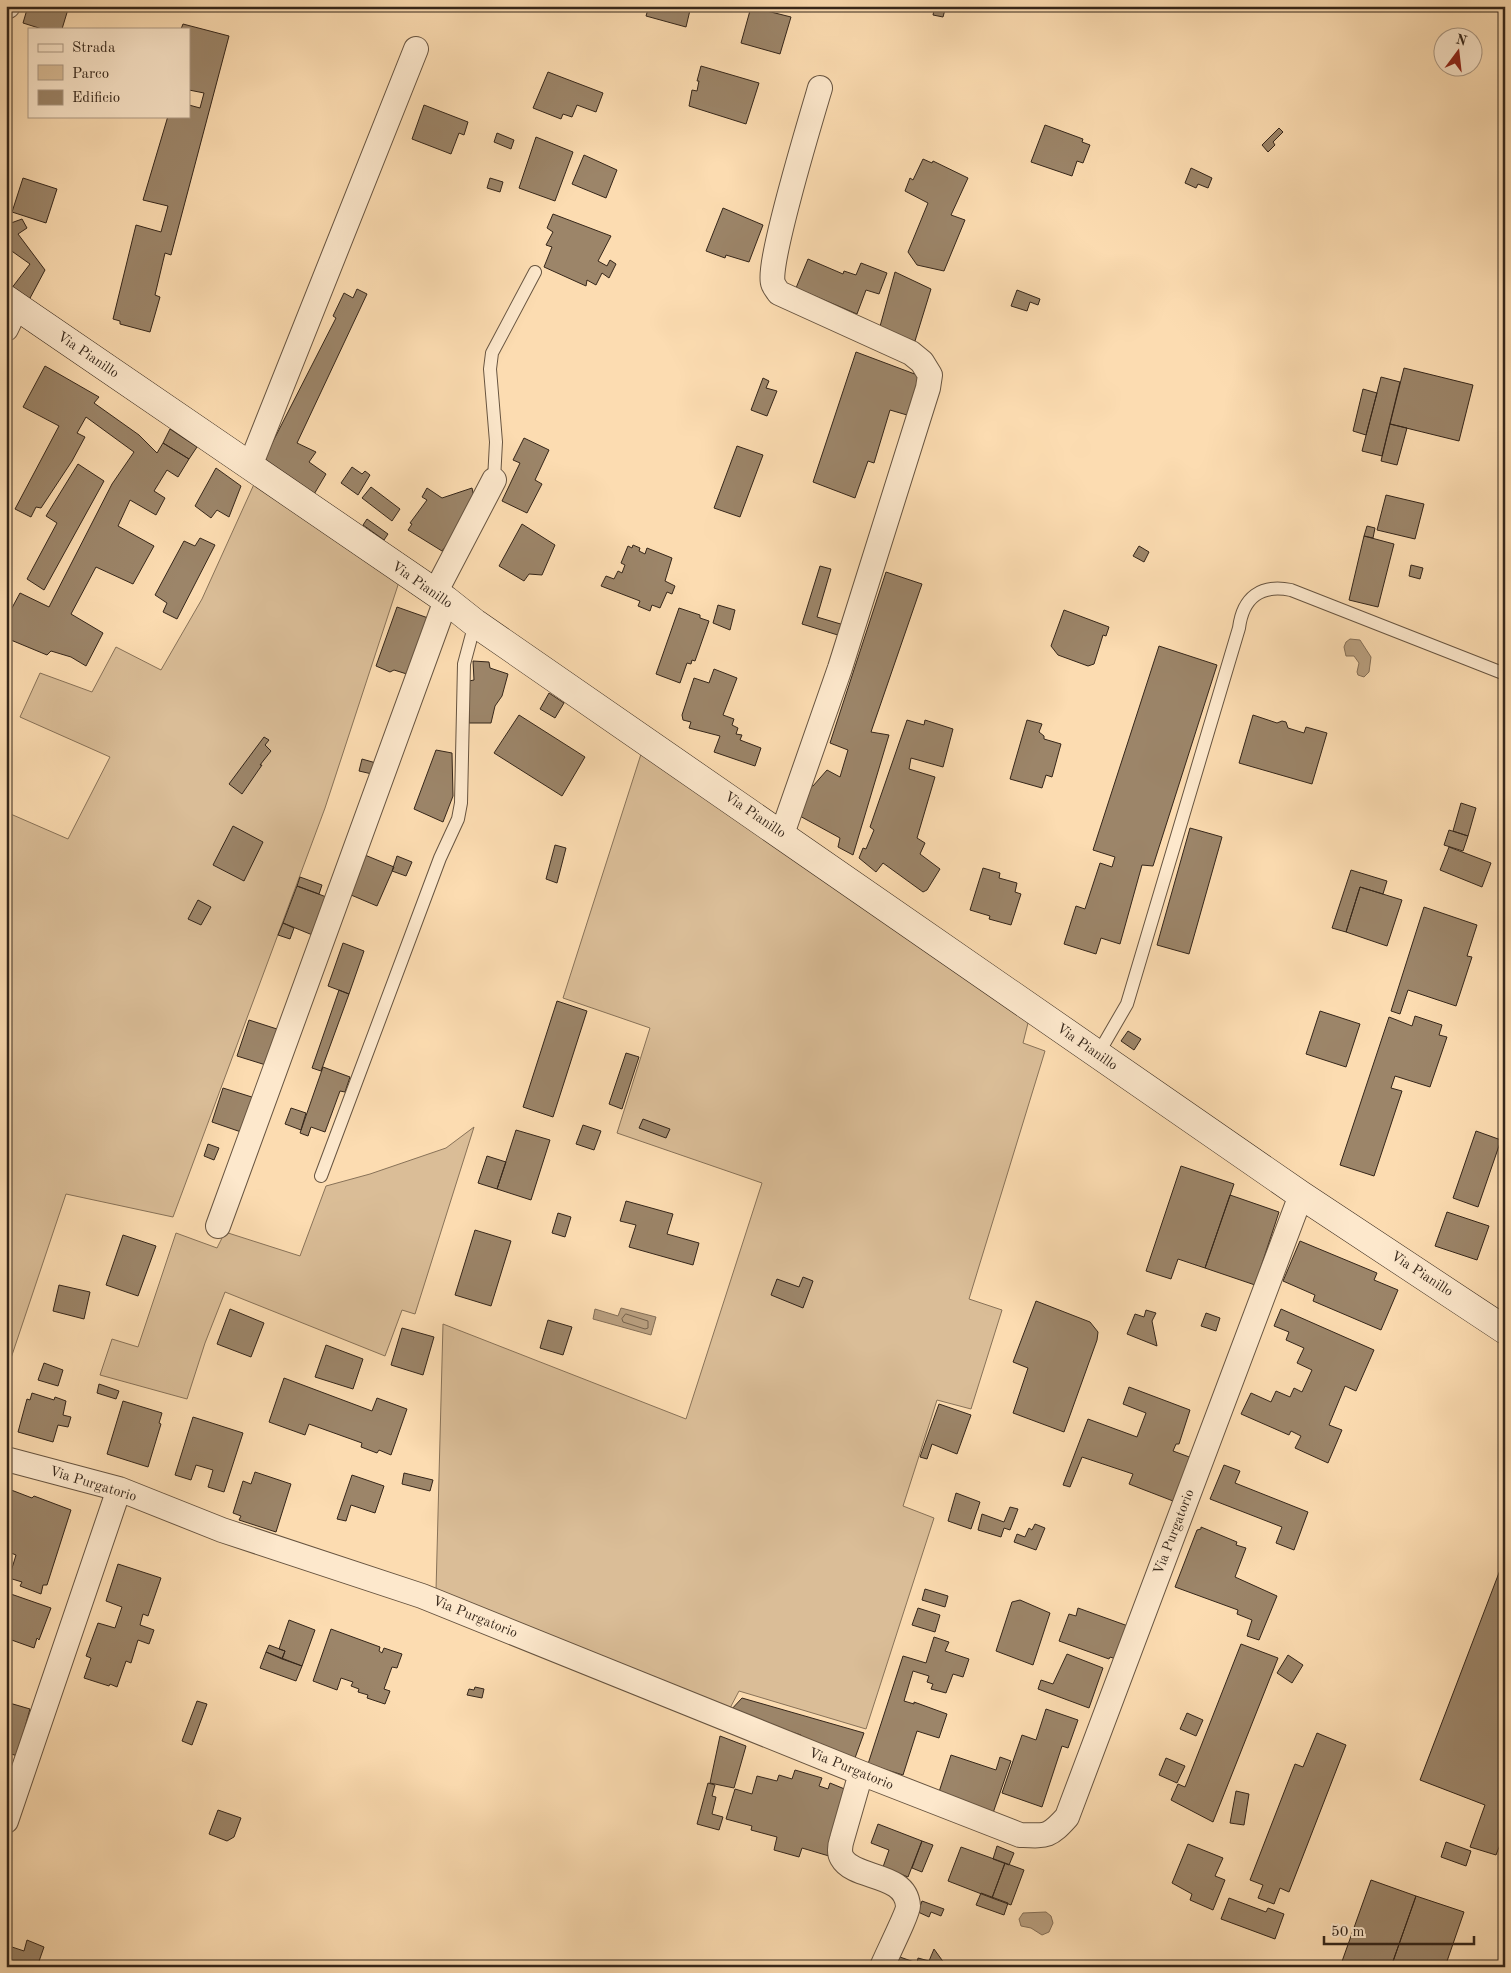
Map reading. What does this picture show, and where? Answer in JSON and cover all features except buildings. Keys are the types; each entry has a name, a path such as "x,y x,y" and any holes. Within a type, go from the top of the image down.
{"street":[{"path":"250,466 416,49"},
{"path":"782,834 840,668 926,397 930,375 922,362 911,353 779,293 772,283 773,266 820,88"},
{"name":"Via Pianillo","path":"10,311 250,466 1302,1195 1505,1330"},
{"path":"218,1226 440,597 494,480"},
{"name":"Via Purgatorio","path":"6,1459 119,1489 222,1530 422,1596 1020,1835 1044,1836 1056,1829 1067,1817 1302,1195"},
{"path":"6,1821 119,1489"},
{"path":"861,1773 842,1839 840,1848 841,1858 848,1865 895,1884 904,1892 908,1907 882,1967"}],"lane":[{"path":"494,480 496,442 490,369 492,353 535,272"},
{"path":"1098,1054 1127,1004 1237,637 1241,615 1246,604 1255,595 1267,589 1291,590 1505,674"},
{"path":"321,1176 440,858 458,819 461,803 464,664 475,623"}],"green space":[{"path":"255,482 399,582 325,808 173,1217 66,1194 6,1373 6,812 68,839 110,757 20,717 40,673 92,692 116,647 161,670 202,599"},
{"path":"642,751 1029,1019 1023,1043 1045,1051 969,1299 1002,1310 971,1409 937,1400 903,1506 934,1518 866,1729 739,1691 729,1710 436,1591 443,1324 686,1419 762,1183 617,1133 650,1028 563,998"},
{"path":"474,1127 415,1314 402,1310 385,1356 225,1292 205,1343 187,1399 100,1375 112,1339 138,1347 176,1233 217,1248 225,1232 300,1256 326,1186 370,1174 446,1148"}],"water":[{"path":"1350,639 1360,640 1371,657 1369,672 1364,677 1358,675 1359,663 1354,656 1346,656 1344,647"},
{"path":"621,1308 656,1317 651,1335 593,1319 595,1309 618,1316"},
{"path":"1046,1912 1051,1916 1053,1923 1049,1932 1042,1935 1031,1928 1021,1926 1019,1919 1023,1913"}]}
